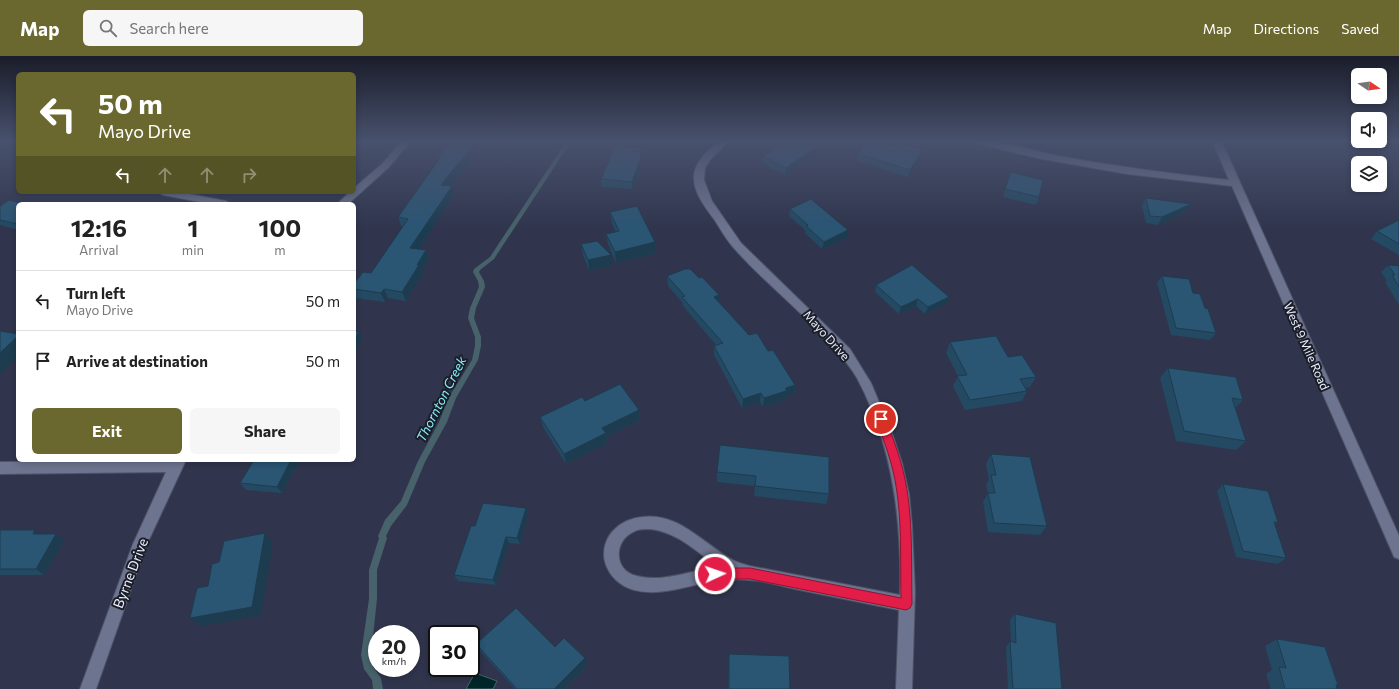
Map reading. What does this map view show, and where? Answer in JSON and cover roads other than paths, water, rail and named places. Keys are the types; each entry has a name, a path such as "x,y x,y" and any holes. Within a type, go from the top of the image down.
{"street":[{"path":"356,192 381,170"},
{"name":"Mayo Drive","path":"701,170 698,179 703,192 714,212 736,244 807,312 848,356 872,397 886,431 896,464 903,505 906,537 904,689"},
{"path":"1118,170 1236,184"},
{"name":"West 9 Mile Road","path":"1229,170 1399,552"},
{"path":"174,194 216,202"},
{"path":"344,202 353,194"},
{"path":"0,468 177,463"},
{"name":"Byrne Drive","path":"88,689 128,574 167,481 177,463"},
{"path":"750,573 715,574 647,586 633,583 621,577 610,556 612,544 624,529 638,523 654,522 665,524 678,530 732,567 750,573 906,604"}],"waterway":[{"name":"Thornton Creek","path":"378,689 376,678 369,669 366,655 373,599 373,570 383,538 382,536 388,523 404,503 422,461 443,422 453,397 475,360 478,337 471,318 473,308 482,287 481,281 476,272 477,269 492,258 550,170"}]}
